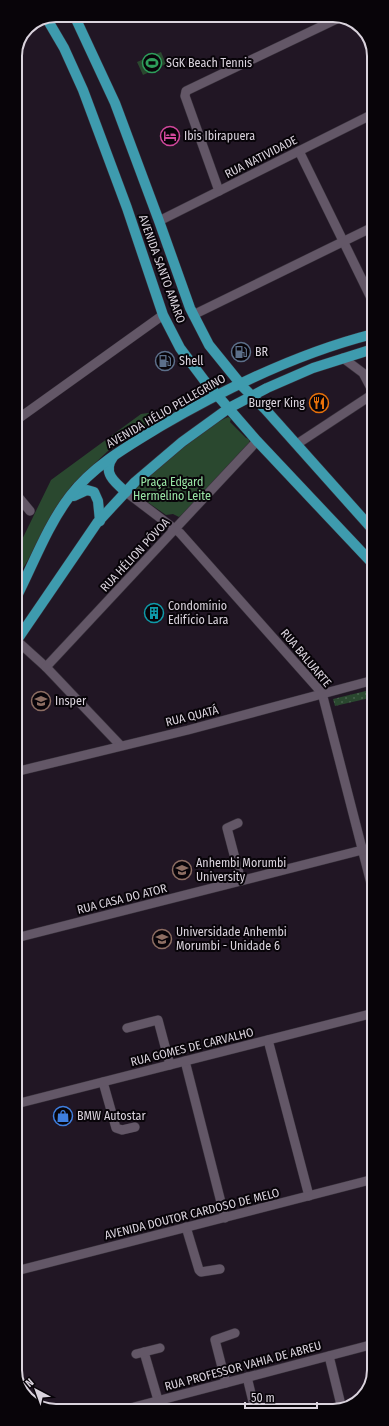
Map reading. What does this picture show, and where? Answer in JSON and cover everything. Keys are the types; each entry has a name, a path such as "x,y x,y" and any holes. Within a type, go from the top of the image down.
{"main road":[{"name":"AVENIDA SANTO AMARO","path":"77,22 107,85 159,221 193,316 209,345 251,397 265,409 367,522"},
{"name":"AVENIDA SANTO AMARO","path":"49,23 64,48 83,90 127,208 163,315 180,348 257,441 367,557"},
{"name":"AVENIDA HÉLIO PELLEGRINO","path":"22,583 52,525 66,503 92,472 120,450 217,394 240,383 296,358 341,342 367,336"},
{"path":"22,632 100,521 126,492 182,442 229,408 251,397 313,368 367,351"},
{"path":"120,450 110,462 108,470 112,479 126,492"},
{"path":"66,503 83,491 91,490 98,498 100,521"}],"street":[{"path":"219,191 185,96 186,91 331,22"},
{"name":"RUA NATIVIDADE","path":"159,221 367,117"},
{"path":"299,151 367,290"},
{"path":"193,316 367,230"},
{"path":"22,416 163,315"},
{"path":"343,358 363,373 367,381"},
{"path":"297,444 367,397"},
{"name":"RUA HÉLION PÓVOA","path":"46,668 257,441"},
{"name":"RUA BALUARTE","path":"126,492 175,529 322,693 367,869"},
{"path":"22,501 30,511"},
{"path":"22,646 46,668 120,745"},
{"name":"RUA QUATÁ","path":"22,770 120,745 188,730 367,682"},
{"path":"238,823 227,828 241,881"},
{"name":"RUA CASA DO ATOR","path":"22,936 367,849"},
{"name":"RUA GOMES DE CARVALHO","path":"22,1102 367,1015"},
{"path":"127,1028 158,1020 170,1065"},
{"path":"268,1040 308,1196"},
{"path":"185,1061 225,1218"},
{"path":"103,1082 116,1128 122,1130 135,1127"},
{"name":"AVENIDA DOUTOR CARDOSO DE MELO","path":"22,1269 367,1182"},
{"path":"186,1228 199,1270 201,1272 220,1269"},
{"path":"226,1383 215,1340 235,1333"},
{"name":"RUA PROFESSOR VAHIA DE ABREU","path":"144,1404 367,1346"},
{"path":"160,1348 140,1353 161,1404"},
{"path":"329,1356 340,1403"},
{"path":"247,1377 254,1404"}],"green space":[{"name":"SGK Beach Tennis","path":"161,52 166,64 143,75 137,62"},
{"path":"175,409 109,450 72,485 22,570 22,540 51,480 141,414"},
{"name":"Praça Edgard Hermelino Leite","path":"228,417 231,419 230,422 246,438 250,439 249,443 179,517 173,514 166,515 133,492 178,450 216,423"},
{"path":"367,691 367,699 335,706 333,699"}],"place":[{"name":"SGK Beach Tennis","path":"152,63"},
{"name":"Ibis Ibirapuera","path":"170,136"},
{"name":"BR","path":"241,352"},
{"name":"Shell","path":"165,361"},
{"name":"Burger King","path":"319,403"},
{"name":"Condomínio Edifício Lara","path":"154,613"},
{"name":"Insper","path":"41,701"},
{"name":"Anhembi Morumbi University","path":"182,870"},
{"name":"Universidade Anhembi Morumbi - Unidade 6","path":"162,939"},
{"name":"BMW Autostar","path":"63,1116"}]}
